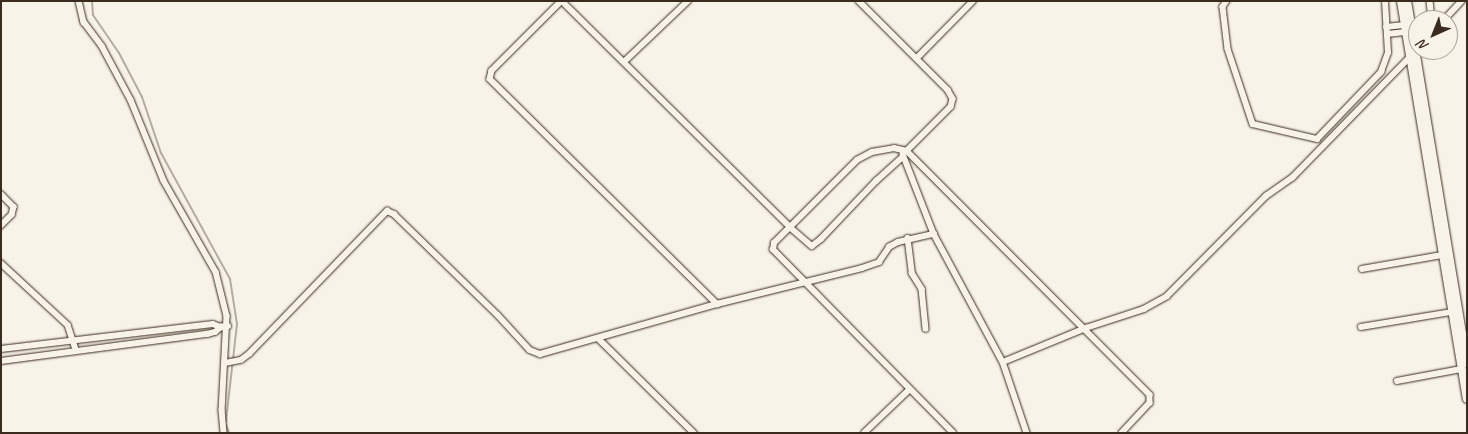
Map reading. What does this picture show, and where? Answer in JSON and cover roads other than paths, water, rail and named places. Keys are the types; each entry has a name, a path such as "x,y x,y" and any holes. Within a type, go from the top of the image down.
{"street":[{"path":"79,1 84,22 102,46 131,100 164,180 216,272 225,305 228,326 222,410 224,433"},
{"path":"717,304 490,79 492,71 562,1 807,242 814,245 876,181 904,157"},
{"path":"624,62 688,1"},
{"path":"859,1 948,90 953,99 950,107 907,151"},
{"path":"917,58 973,1"},
{"path":"1227,1 1223,7 1228,49 1253,124 1317,139 1381,72 1388,53 1385,1"},
{"path":"1401,1 1408,35"},
{"path":"1386,27 1406,29"},
{"path":"1387,34 1406,29"},
{"path":"1003,362 1086,328 1144,309 1167,296 1266,196 1292,178 1408,58"},
{"path":"1415,60 1442,255 1464,366"},
{"path":"1415,60 1464,366 1467,399"},
{"path":"953,433 772,250 774,243 863,155 900,148 907,151 1086,328 1152,399 1144,411 1122,433"},
{"path":"900,148 934,234 1003,362 1027,433"},
{"path":"1,194 14,207 12,215 1,226"},
{"path":"226,362 237,361 248,354 387,211 394,214 535,353 545,354 717,304 804,284 879,262 892,244 908,238 934,234"},
{"path":"908,238 912,273 922,289 926,329"},
{"path":"1362,269 1442,255"},
{"path":"1,263 66,322 76,350"},
{"path":"1360,327 1452,312"},
{"path":"1,349 73,339 214,324 221,327 228,326"},
{"path":"1,361 207,334 215,332 221,327"},
{"path":"599,339 694,433"},
{"path":"1397,380 1464,366"},
{"path":"864,433 909,390"}],"waterway":[{"path":"92,1 93,15 119,53 142,97 161,153 230,279 237,324 226,421"},
{"path":"226,425 229,433"}]}
